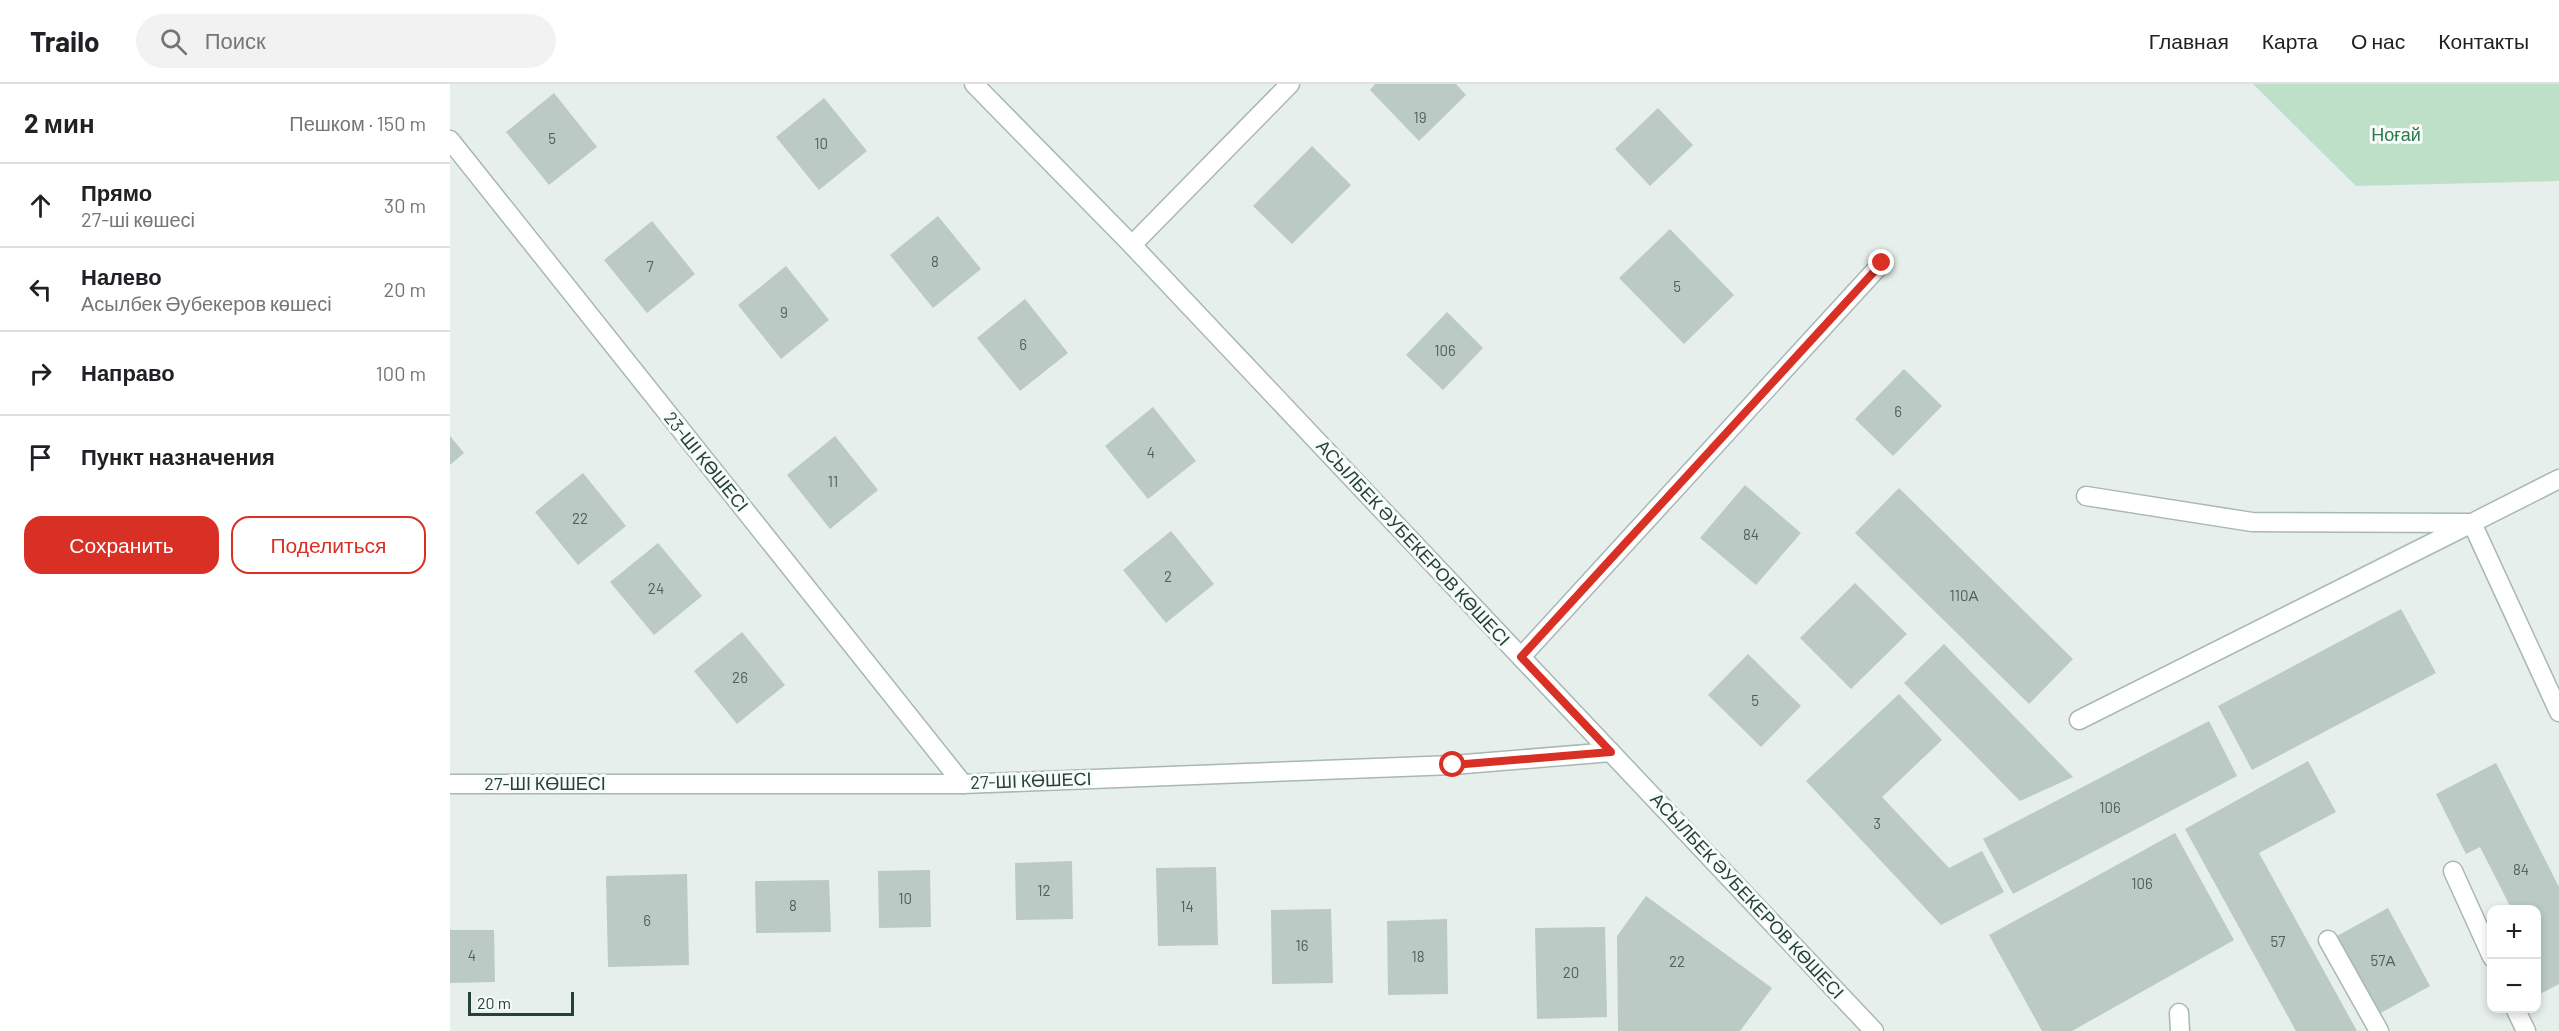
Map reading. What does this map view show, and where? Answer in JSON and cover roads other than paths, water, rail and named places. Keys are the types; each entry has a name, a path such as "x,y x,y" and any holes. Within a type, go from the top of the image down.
{"street":[{"name":"АСЫЛБЕК ӘУБЕКЕРОВ КӨШЕСІ","path":"974,84 1132,245 1874,1031"},
{"path":"1132,245 1290,84"},
{"name":"23-ШІ КӨШЕСІ","path":"450,140 963,784"},
{"path":"1521,657 1882,263"},
{"path":"2079,720 2559,478"},
{"path":"2086,496 2252,522 2472,523"},
{"path":"2472,523 2559,712"},
{"name":"27-ШІ КӨШЕСІ","path":"450,784 963,784 1453,765 1611,752"},
{"path":"2452,871 2487,946"},
{"path":"2328,940 2379,1031"},
{"path":"2179,1012 2180,1031"},
{"path":"2517,1013 2526,1031"}],"park label":[{"name":"Ноғай","path":"2396,135"}]}
